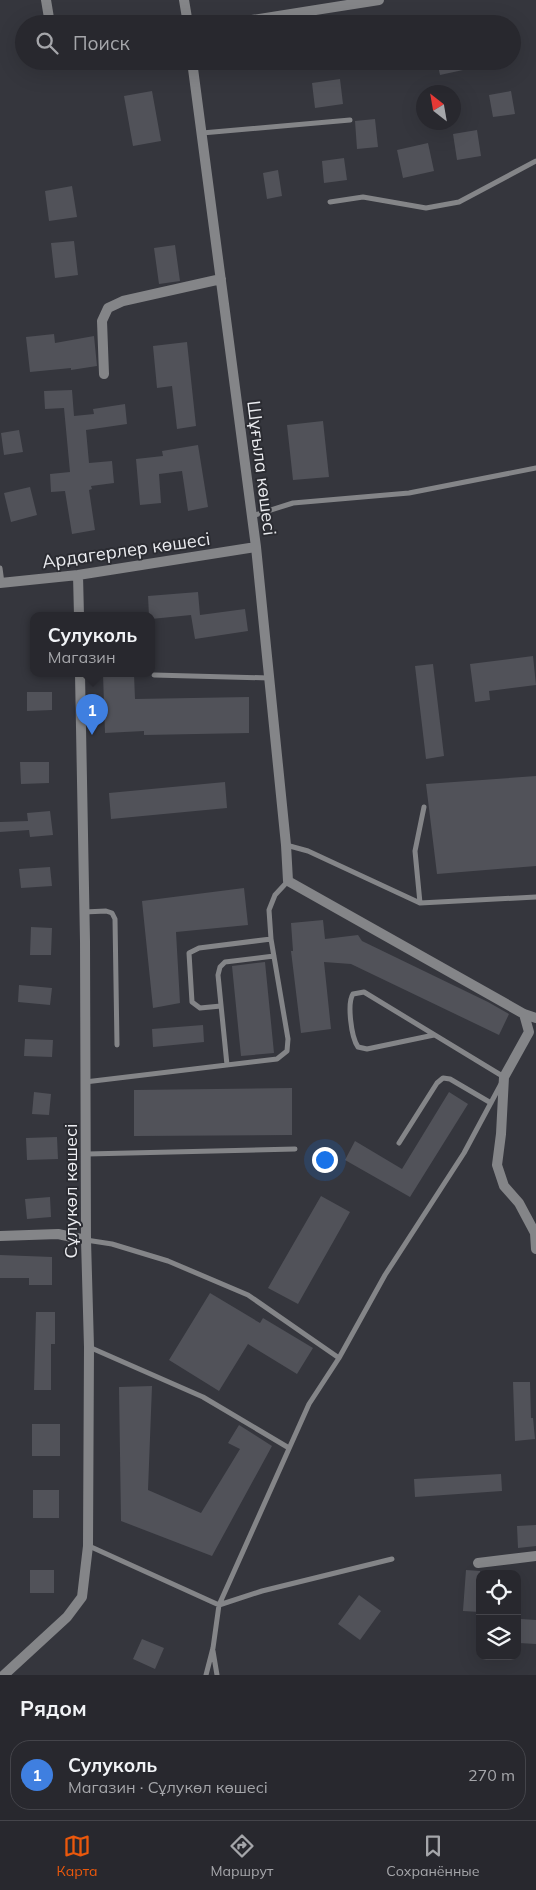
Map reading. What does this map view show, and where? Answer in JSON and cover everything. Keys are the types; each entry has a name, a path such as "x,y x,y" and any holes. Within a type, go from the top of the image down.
{"street":[{"path":"46,0 48,15"},
{"path":"184,0 186,15"},
{"path":"285,15 379,0"},
{"name":"Шұғыла көшесі","path":"193,70 256,547 288,881"},
{"path":"104,374 102,321 108,308 123,301 221,279"},
{"name":"Ардагерлер көшесі","path":"1,583 78,575 256,547"},
{"path":"78,575 79,612"},
{"name":"Сұлукөл көшесі","path":"4,1675 67,1616 82,1597 88,1546 89,1347 86,1240 87,1154 84,1082 84,912 80,677"},
{"path":"288,881 524,1014 536,1018"},
{"path":"524,1014 529,1032 504,1077 501,1134 497,1165 499,1176 504,1186 519,1203 534,1233 536,1249"},
{"path":"0,1236 58,1234 86,1240"},
{"path":"478,1563 536,1556"}],"lane":[{"path":"202,133 350,120"},
{"path":"330,202 363,197 426,208 459,202 536,161"},
{"path":"252,516 293,502 409,494 536,468"},
{"path":"0,568 1,583"},
{"path":"155,675 269,678"},
{"path":"420,904 415,851 424,807"},
{"path":"286,845 308,851 420,904 536,897"},
{"path":"84,1082 277,1059 287,1051 288,1039 271,939 269,910 275,895 288,881"},
{"path":"84,912 106,911 112,913 115,919 117,1045"},
{"path":"221,1006 200,1008 192,1002 189,953 199,948 271,939"},
{"path":"227,1065 218,975 220,966 225,962 274,956"},
{"path":"206,1675 213,1648 219,1605 309,1404 339,1358 385,1275 464,1153 504,1077 364,992 353,994 349,1000 353,1041 358,1047 367,1049 434,1035"},
{"path":"399,1143 437,1083 443,1078 450,1079 491,1103"},
{"path":"87,1154 295,1149"},
{"path":"86,1240 112,1244 168,1261 248,1295 339,1358"},
{"path":"89,1347 203,1397 289,1448"},
{"path":"88,1546 219,1605 262,1591 392,1558"},
{"path":"213,1648 217,1675"}],"building":[{"path":"439,70 463,70 440,75"},
{"path":"340,79 343,104 315,108 312,83"},
{"path":"152,91 161,141 133,146 124,96"},
{"path":"511,91 515,114 493,117 489,95"},
{"path":"375,119 378,147 357,149 355,121"},
{"path":"477,130 481,156 457,160 453,134"},
{"path":"428,143 434,171 403,178 397,150"},
{"path":"344,158 347,180 324,183 322,161"},
{"path":"278,170 282,196 267,199 263,173"},
{"path":"72,186 77,217 49,221 45,191"},
{"path":"74,241 78,275 55,278 51,243"},
{"path":"175,245 180,281 159,284 154,248"},
{"path":"54,334 55,343 94,336 97,366 71,370 71,368 30,372 26,337"},
{"path":"187,342 196,426 177,429 172,386 157,388 153,346"},
{"path":"72,390 74,416 94,414 93,409 125,404 127,424 86,430 89,463 112,461 114,483 91,486 92,489 89,490 95,530 72,534 65,491 51,492 50,474 70,472 64,408 45,409 44,391"},
{"path":"323,421 329,477 293,480 287,425"},
{"path":"19,430 23,452 4,455 1,433"},
{"path":"198,445 208,507 188,511 182,471 159,474 161,503 140,505 136,459 163,456 162,451"},
{"path":"30,487 37,515 11,522 4,493"},
{"path":"198,592 200,615 245,609 248,631 195,639 191,615 155,619 155,612 149,612 148,596"},
{"path":"533,656 536,685 489,691 490,700 475,702 470,664"},
{"path":"433,664 444,756 426,759 415,666"},
{"path":"103,677 134,677 135,699 249,697 249,733 144,735 144,731 105,733"},
{"path":"27,692 52,692 52,710 27,711"},
{"path":"20,762 49,762 49,783 21,784"},
{"path":"536,776 536,866 437,874 426,784"},
{"path":"225,782 227,808 111,819 109,793"},
{"path":"50,811 53,835 30,837 29,830 0,832 0,822 28,821 27,813"},
{"path":"50,867 52,886 21,888 19,869"},
{"path":"244,888 248,925 176,932 180,1003 153,1008 142,901"},
{"path":"323,920 325,939 358,935 362,941 509,1014 499,1035 351,964 324,962 331,1029 301,1033 291,951 293,951 291,923"},
{"path":"31,927 52,928 51,955 30,955"},
{"path":"265,962 274,1053 241,1056 232,966"},
{"path":"19,985 52,988 50,1005 18,1002"},
{"path":"203,1025 204,1042 153,1047 152,1029"},
{"path":"25,1039 53,1040 52,1057 24,1056"},
{"path":"292,1088 292,1135 134,1136 134,1090"},
{"path":"34,1092 51,1094 49,1115 32,1114"},
{"path":"449,1092 468,1104 410,1197 345,1160 355,1141 402,1169"},
{"path":"57,1137 58,1159 27,1160 26,1138"},
{"path":"321,1196 350,1212 298,1304 268,1288"},
{"path":"50,1197 51,1217 27,1219 25,1199"},
{"path":"0,1255 52,1257 52,1285 29,1285 29,1278 0,1278"},
{"path":"210,1293 260,1323 263,1318 313,1348 297,1374 248,1344 219,1391 169,1360"},
{"path":"36,1312 55,1312 55,1344 51,1344 51,1390 34,1390"},
{"path":"513,1382 530,1382 531,1418 533,1418 535,1439 515,1441"},
{"path":"152,1386 148,1490 201,1513 240,1449 228,1443 239,1425 272,1446 212,1556 121,1521 119,1387"},
{"path":"32,1424 60,1424 60,1456 32,1456"},
{"path":"501,1474 502,1491 415,1497 414,1479"},
{"path":"33,1490 59,1490 59,1518 33,1518"},
{"path":"536,1525 536,1546 518,1548 517,1526"},
{"path":"30,1570 54,1570 54,1593 30,1593"},
{"path":"466,1570 476,1571 476,1612 463,1611"},
{"path":"359,1595 381,1611 360,1640 338,1624"},
{"path":"521,1619 536,1620 536,1644 521,1643"},
{"path":"142,1639 164,1648 155,1669 133,1659"}],"place":[{"name":"Сулуколь","path":"92,735"}]}
